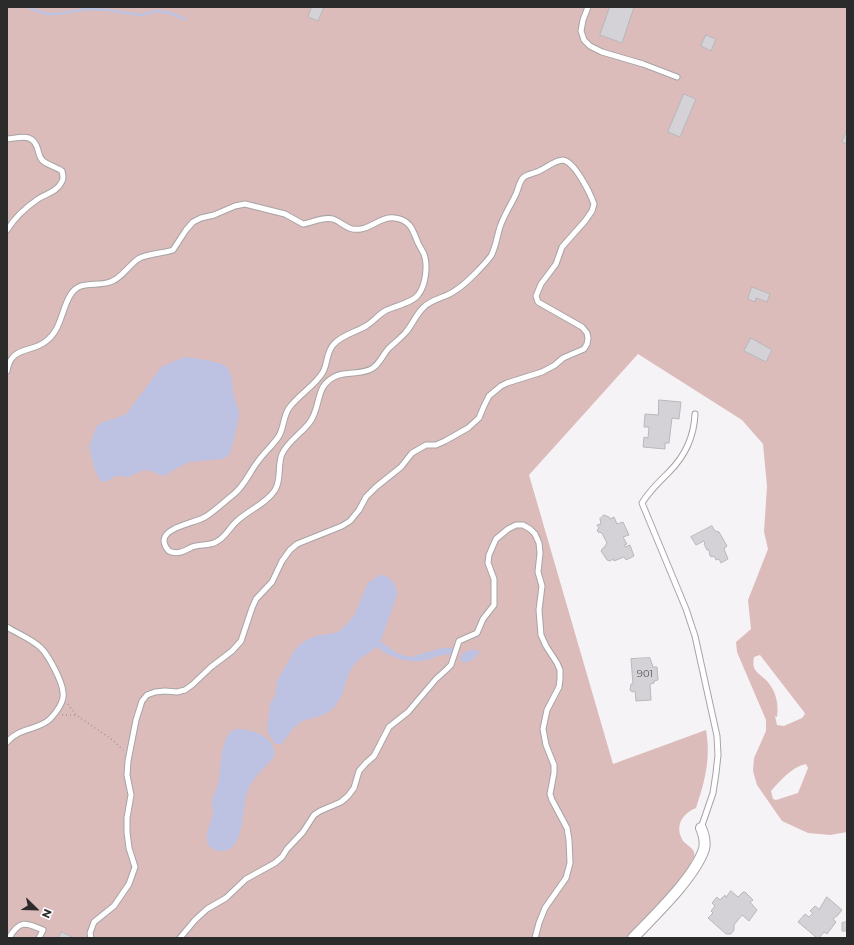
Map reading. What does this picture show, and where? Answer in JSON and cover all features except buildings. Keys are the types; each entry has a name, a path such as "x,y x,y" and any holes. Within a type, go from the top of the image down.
{"street":[{"path":"633,938 681,886 693,870 705,846 704,835 701,828"}],"lane":[{"path":"588,7 581,31 584,40 590,46 602,52 677,76"},
{"path":"7,139 24,136 34,141 39,156 43,161 62,171 64,177 61,184 54,191 39,198 16,216 7,230"},
{"path":"7,371 11,360 16,354 46,342 62,319 71,294 76,288 84,285 112,282 139,258 173,250 186,230 193,222 201,218 245,204 285,214 303,224 323,219 333,219 345,227 355,230 366,228 384,219 396,218 407,222 413,227 418,242 425,255 426,270 424,283 419,294 412,300 381,313 364,328 340,339 333,344 320,376 297,398 289,408 285,415 283,427 279,436 258,460 242,487 210,514 201,520 187,523 175,529 167,534 164,539 167,549 173,553 180,553 193,547 213,544 221,539 239,519 268,498 275,490 280,475 279,466 281,456 286,448 312,420 323,388 328,382 337,376 348,372 368,370 375,367 388,350 407,331 427,303 456,291 481,267 491,255 497,241 502,221 515,197 521,180 526,176 558,161 564,160 576,168 594,204 586,221 562,248 556,264 540,284 536,296 538,302 582,327 587,333 588,338 584,349 563,358 555,365 542,372 501,386 489,396 479,418 468,428 445,441 426,445 412,453 401,467 366,497 359,510 350,521 342,526 297,544 290,550 282,561 272,582 256,599 241,641 232,651 185,690 177,692 155,692 148,695 142,701 128,761 131,795 127,818 127,832 129,848 135,866 129,884 114,906 106,914 94,922 90,933 91,938"},
{"path":"696,414 694,427 687,447 674,467 649,491 642,503 686,608 695,636 717,736 718,755 713,793 701,828"},
{"path":"180,938 195,920 207,909 226,898 246,879 275,863 282,857 287,848 303,832 314,815 341,802 348,796 354,788 359,772 374,756 388,727 408,712 451,665 460,641 477,633 483,619 494,605 494,579 488,563 489,555 496,538 516,525 530,529 535,534 539,543 540,553 538,572 542,586 539,610 541,635 557,663 560,680 556,695 547,710 543,729 544,737 554,765 550,794 567,828 569,840 570,863 566,878 545,908 535,938"},
{"path":"7,627 30,640 42,649 50,659 64,693 58,710 50,720 12,736 7,742"},
{"path":"9,938 14,929 19,925 24,924 32,925 43,930 39,938"}],"path":[{"path":"64,693 68,704 76,715 114,741 122,749 128,761"}],"shaded area":[{"path":"7,7 847,7 847,832 830,835 808,833 782,821 757,785 753,771 754,758 766,731 766,720 737,652 736,642 751,629 748,600 768,549 764,532 767,486 763,444 742,420 638,354 529,475 613,764 706,730 708,751 702,788 696,808 686,814 679,827 681,837 693,850 694,857 687,870 671,891 627,938 7,938","holes":["760,655 804,712 805,714 802,718 784,726 777,725 775,716 777,717 778,707 775,693 767,681 756,671 753,662 754,657","806,764 808,768 798,793 776,800 773,799 771,791 778,783 795,768"]}],"water":[{"path":"184,357 222,364 230,372 234,397 239,413 229,455 222,459 190,462 163,476 144,470 128,477 120,476 114,477 108,481 101,481 95,471 89,447 97,426 103,422 127,413 161,367"},
{"path":"379,575 387,576 392,580 397,595 380,643 382,642 398,654 410,657 442,648 454,648 452,655 442,655 421,661 407,661 394,657 377,647 360,659 351,669 339,701 331,710 322,715 301,722 292,730 282,744 275,744 267,731 270,704 275,696 277,681 296,648 315,636 335,633 342,629 354,616 368,583"},
{"path":"470,650 478,650 479,653 473,660 464,663 460,659 462,654"},
{"path":"234,729 248,730 262,735 272,744 274,757 250,785 246,797 242,825 236,842 231,848 224,851 219,851 208,844 207,834 213,812 212,802 218,783 223,749 230,732"}],"waterway":[{"path":"28,7 47,14 57,14 87,9 108,10 140,15 157,11 170,13 185,19"}]}
